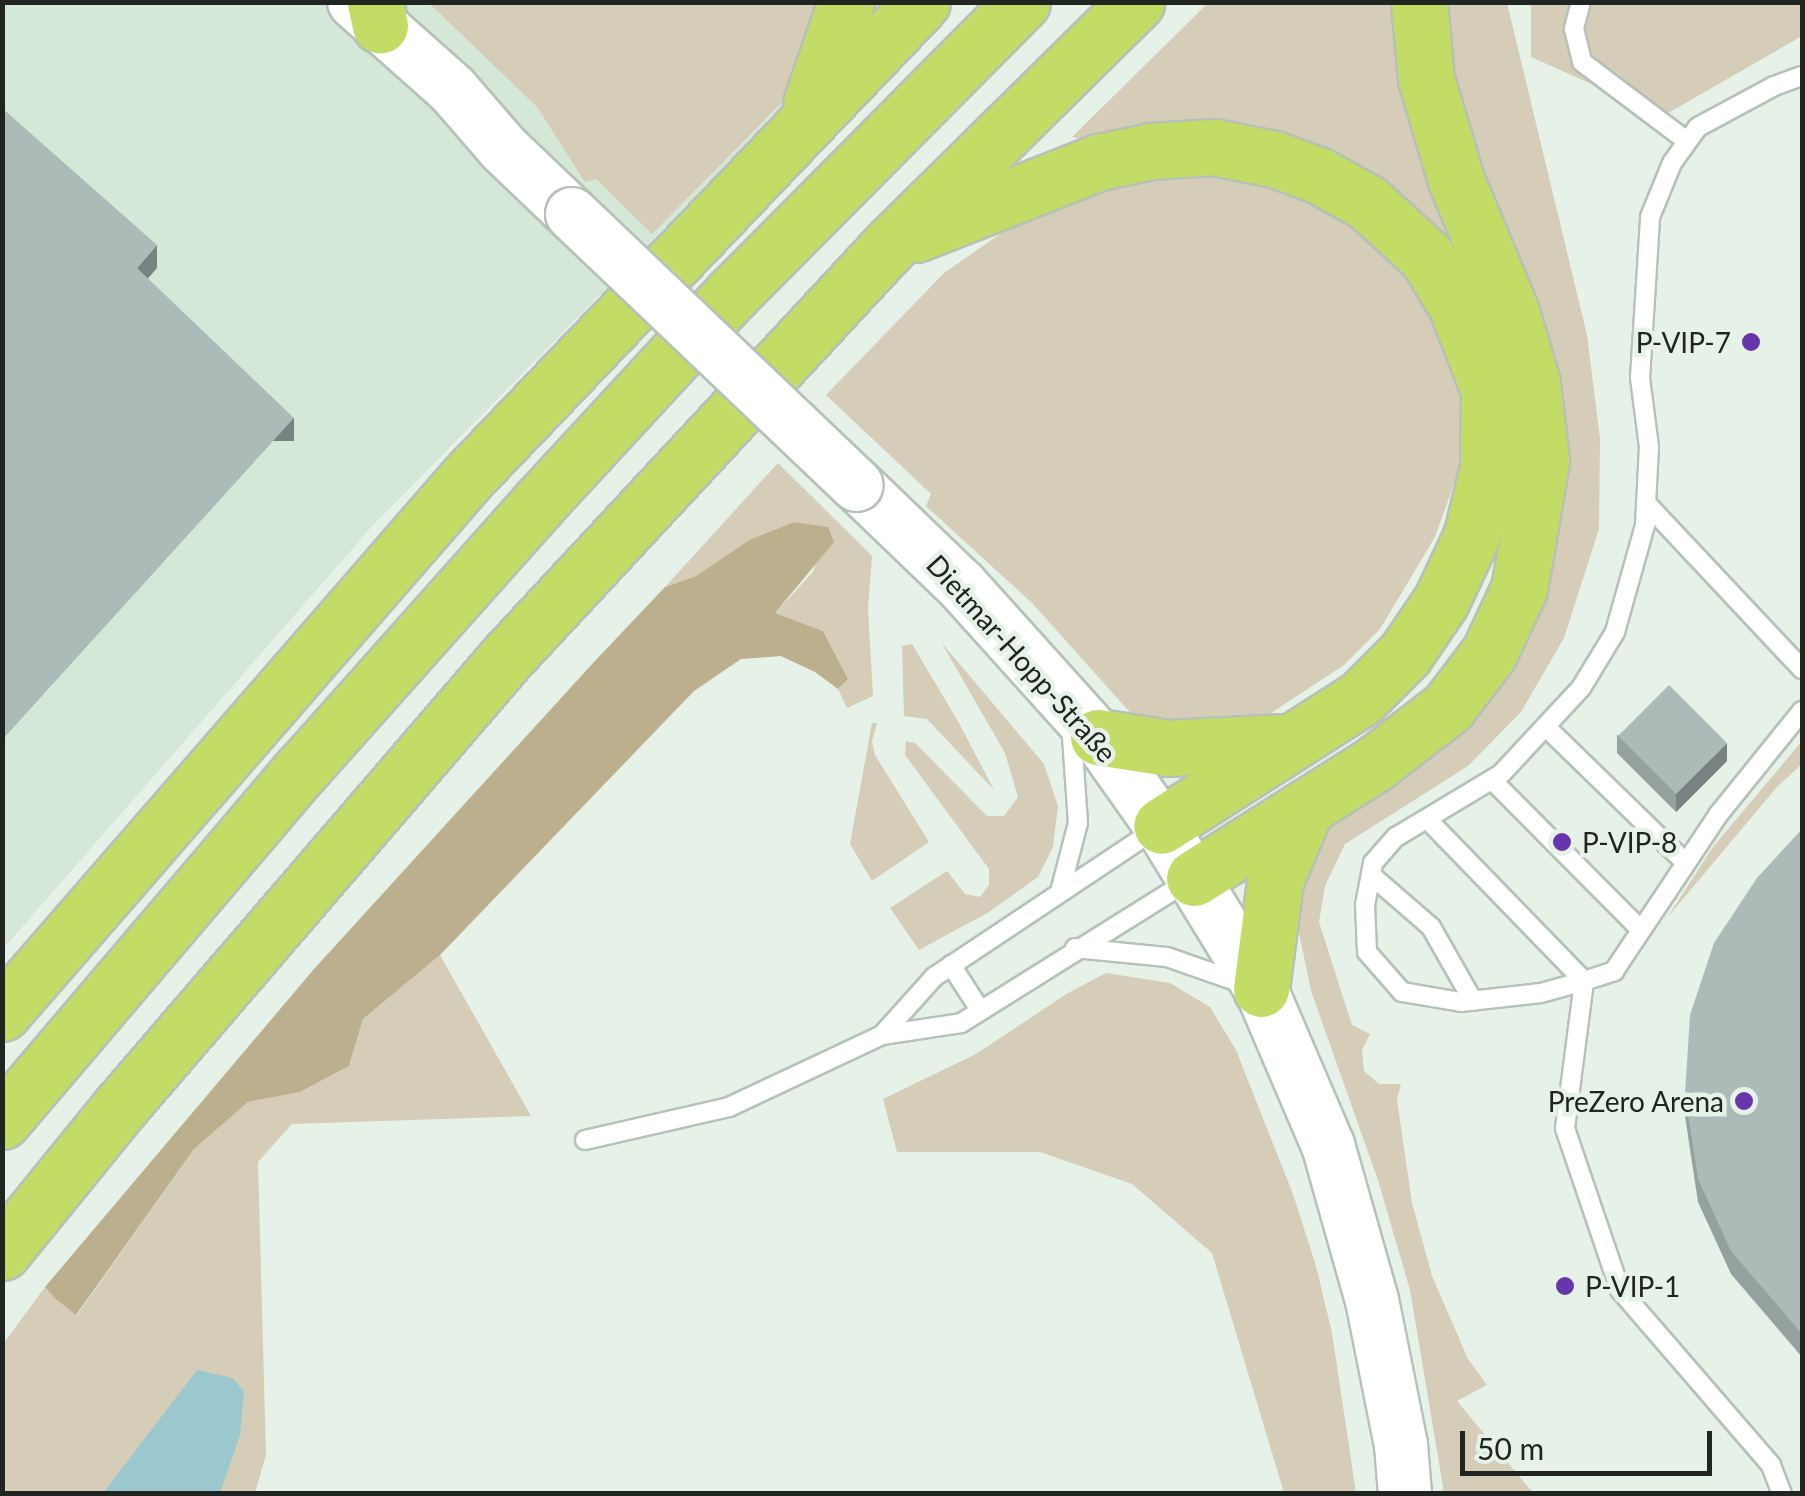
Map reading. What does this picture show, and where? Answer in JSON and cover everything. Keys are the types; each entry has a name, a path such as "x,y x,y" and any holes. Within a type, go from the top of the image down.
{"highway":[{"path":"806,119 846,2"},
{"path":"2,1013 468,477 806,119 922,2"},
{"path":"2,1121 302,769 564,476 733,293 1022,2"},
{"path":"2,1252 120,1107 506,658 890,245 1136,2"},
{"path":"1194,878 1373,766 1448,707 1489,652 1519,589 1541,461 1532,384 1511,312 1451,164 1426,79 1419,2"},
{"path":"890,245 1099,162 1151,151 1214,147 1274,159 1318,175 1368,204 1427,257 1456,305 1490,390 1488,468 1471,537 1440,601 1405,654 1361,698 1161,826"},
{"path":"1084,720 1168,748 1215,749 1298,741"},
{"path":"1261,990 1275,882 1306,807"}],"street":[{"name":"Dietmar-Hopp-Straße","path":"369,10 452,89 572,214 961,585 1084,720 1161,826 1261,990 1328,1145 1372,1300 1401,1445 1404,1494"}],"lane":[{"path":"1580,2 1574,29 1582,62 1688,141"},
{"path":"1802,76 1774,86 1698,127 1672,163 1650,218 1640,378 1649,447 1646,504 1635,571 1615,632 1580,688 1492,780 1396,838 1373,863 1365,905 1367,952 1402,992 1473,1001 1540,993 1614,971 1718,816 1802,711"},
{"path":"1646,504 1802,669"},
{"path":"1060,892 1078,822 1084,720"},
{"path":"1546,727 1686,863"},
{"path":"1492,780 1641,930"},
{"path":"1428,820 1584,982"},
{"path":"882,1036 934,977 1161,826"},
{"path":"1371,876 1430,927 1473,1001"},
{"path":"586,1140 729,1107 882,1036 961,1023 1075,948 1194,878"},
{"path":"1075,948 1166,958 1261,990"},
{"path":"951,965 980,1010"},
{"path":"1584,982 1565,1128 1620,1290 1771,1465 1782,1494"}],"shaded area":[{"path":"3,3 888,3 374,524 3,949"},
{"path":"429,3 831,3 792,92 652,234 596,179 585,182 537,107"},
{"path":"1208,3 1402,3 1456,240 1444,248 1390,200 1072,137"},
{"path":"1438,3 1507,3 1587,335 1600,439 1599,529 1564,638 1521,712 1468,766 1345,844 1325,886 1319,922 1352,1025 1370,1034 1362,1050 1364,1071 1379,1084 1401,1084 1397,1100 1412,1203 1432,1276 1468,1359 1487,1385 1457,1401 1533,1493 1444,1493 1410,1290 1378,1180 1311,991 1295,913 1312,856 1330,825 1538,602 1557,539 1561,481 1462,127"},
{"path":"1531,3 1802,3 1802,36 1663,116 1531,57"},
{"path":"1216,164 1381,229 1462,348 1468,445 1435,537 1380,629 1344,665 1262,719 1229,733 1135,718 1032,603 926,506 931,494 826,395 944,273 1052,198"},
{"path":"778,463 872,556 868,609 873,696 847,708 838,689 848,679 823,631 775,613 813,572 827,527 794,522 749,540 696,576 665,587"},
{"path":"794,522 828,527 834,542 775,613 823,631 848,679 838,689 815,672 781,656 741,659 694,691 440,955 363,1019 349,1066 300,1092 248,1102 194,1149 76,1315 56,1299 45,1287 314,969 665,587 696,576 749,540"},
{"path":"941,642 1044,764 1058,806 1053,847 1038,877 989,912 919,950 890,908 947,871 965,894 980,897 989,885 989,869 905,755 906,741 915,743 987,816 1004,816 1018,797 1005,753"},
{"path":"912,644 994,790 927,719 904,716 902,646"},
{"path":"872,723 877,723 872,741 875,755 929,842 872,881 850,844"},
{"path":"1802,741 1802,764 1777,787 1667,918 1713,847"},
{"path":"440,955 531,1116 292,1124 258,1162 266,1455 255,1493 220,1493 240,1421 197,1371 103,1493 3,1494 3,1344 45,1287 77,1315 194,1149 248,1102 300,1092 349,1066 363,1019"},
{"path":"1106,973 1170,983 1210,1007 1236,1050 1293,1194 1316,1266 1332,1333 1356,1493 1284,1493 1212,1253 1132,1184 1040,1152 897,1152 883,1099 976,1054 1068,993"}],"water":[{"path":"197,1370 233,1378 244,1392 240,1435 220,1493 103,1493"}],"building":[{"path":"2,108 157,245 137,268 294,418 2,740"},
{"path":"1669,685 1727,743 1676,794 1618,736"},
{"name":"PreZero Arena","path":"1802,829 1802,1334 1731,1251 1698,1179 1685,1094 1690,1015 1714,943 1757,878"}],"place":[{"name":"P-VIP-7","path":"1751,342"},
{"name":"P-VIP-8","path":"1562,842"},
{"name":"PreZero Arena","path":"1744,1101"},
{"name":"P-VIP-1","path":"1565,1286"}]}
